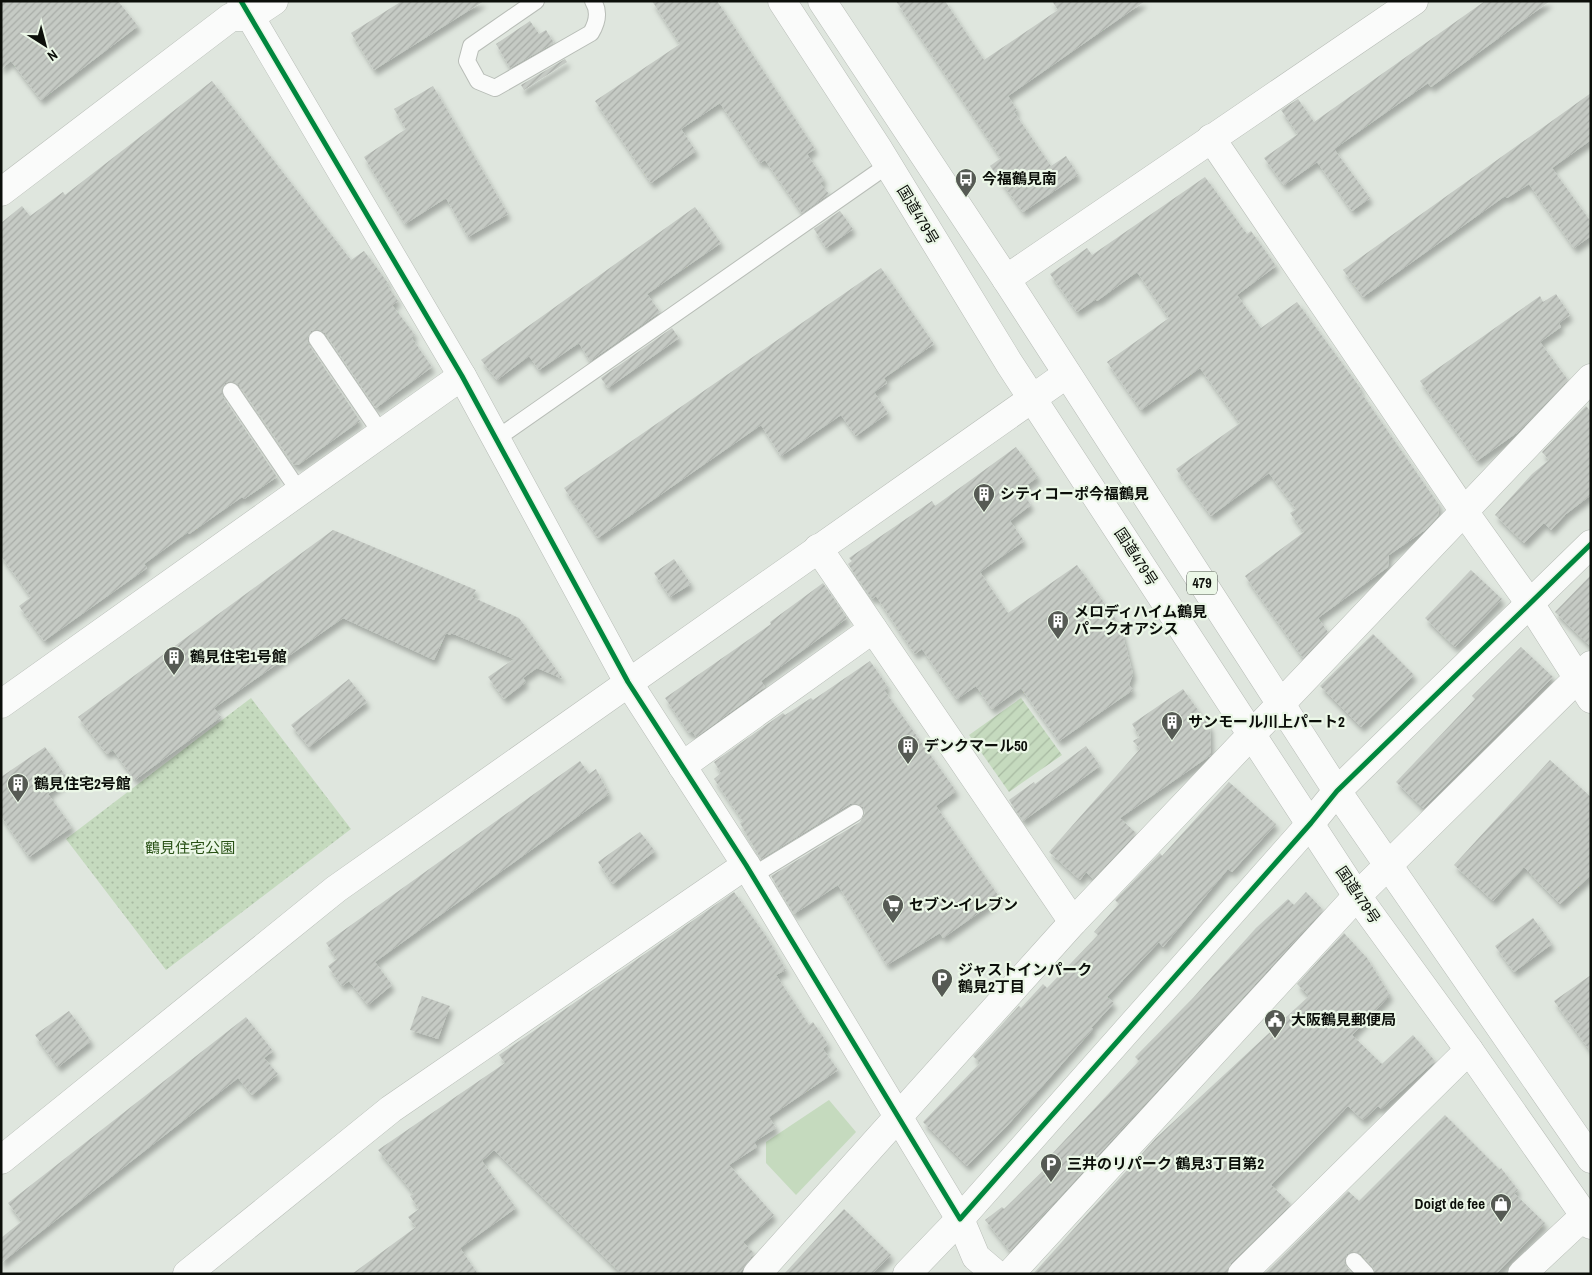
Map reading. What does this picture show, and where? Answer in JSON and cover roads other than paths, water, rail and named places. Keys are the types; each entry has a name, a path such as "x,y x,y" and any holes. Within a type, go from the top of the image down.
{"main road":[{"path":"1,192 231,17 245,9 274,1"},
{"name":"国道479号","path":"782,1 888,165 1032,399 1312,823 1357,896 1588,1220"},
{"name":"479","path":"822,1 1006,279 1280,704 1388,866 1591,1159"},
{"path":"1006,279 1414,1"},
{"path":"245,9 462,376 628,682 749,870 960,1219 976,1257 996,1274"},
{"path":"1010,1274 1357,896 1586,681 1463,510 1211,138"},
{"path":"1,1160 336,889 1067,374"},
{"path":"1,704 462,376"},
{"path":"757,1274 1073,922 1463,510 1591,378"},
{"path":"907,1274 960,1219 1312,823 1338,791 1531,605 1591,544"},
{"path":"818,548 1073,922"},
{"path":"682,766 873,629"},
{"path":"187,1274 391,1109 749,870"},
{"path":"1242,1274 1468,1050"},
{"path":"1522,1274 1588,1220"}],"lane":[{"path":"536,1 471,46 467,60 478,81 494,88 591,33 597,23 596,7 593,1"},
{"path":"496,439 888,165"},
{"path":"316,339 381,433"},
{"path":"231,391 299,491"},
{"path":"749,870 855,813"},
{"path":"1354,1261 1366,1274"}],"place":[{"name":"今福鶴見南","path":"966,198"},
{"name":"シティコーポ今福鶴見","path":"984,513"},
{"name":"メロディハイム鶴見 パークオアシス","path":"1058,640"},
{"name":"鶴見住宅1号館","path":"174,676"},
{"name":"サンモール川上パート2","path":"1172,741"},
{"name":"デンクマール50","path":"908,765"},
{"name":"鶴見住宅2号館","path":"18,803"},
{"name":"セブン-イレブン","path":"893,924"},
{"name":"ジャストインパーク 鶴見2丁目","path":"942,998"},
{"name":"大阪鶴見郵便局","path":"1275,1039"},
{"name":"三井のリパーク 鶴見3丁目第2","path":"1051,1183"},
{"name":"Doigt de fee","path":"1501,1223"}],"park label":[{"name":"鶴見住宅公園","path":"190,848"}]}
